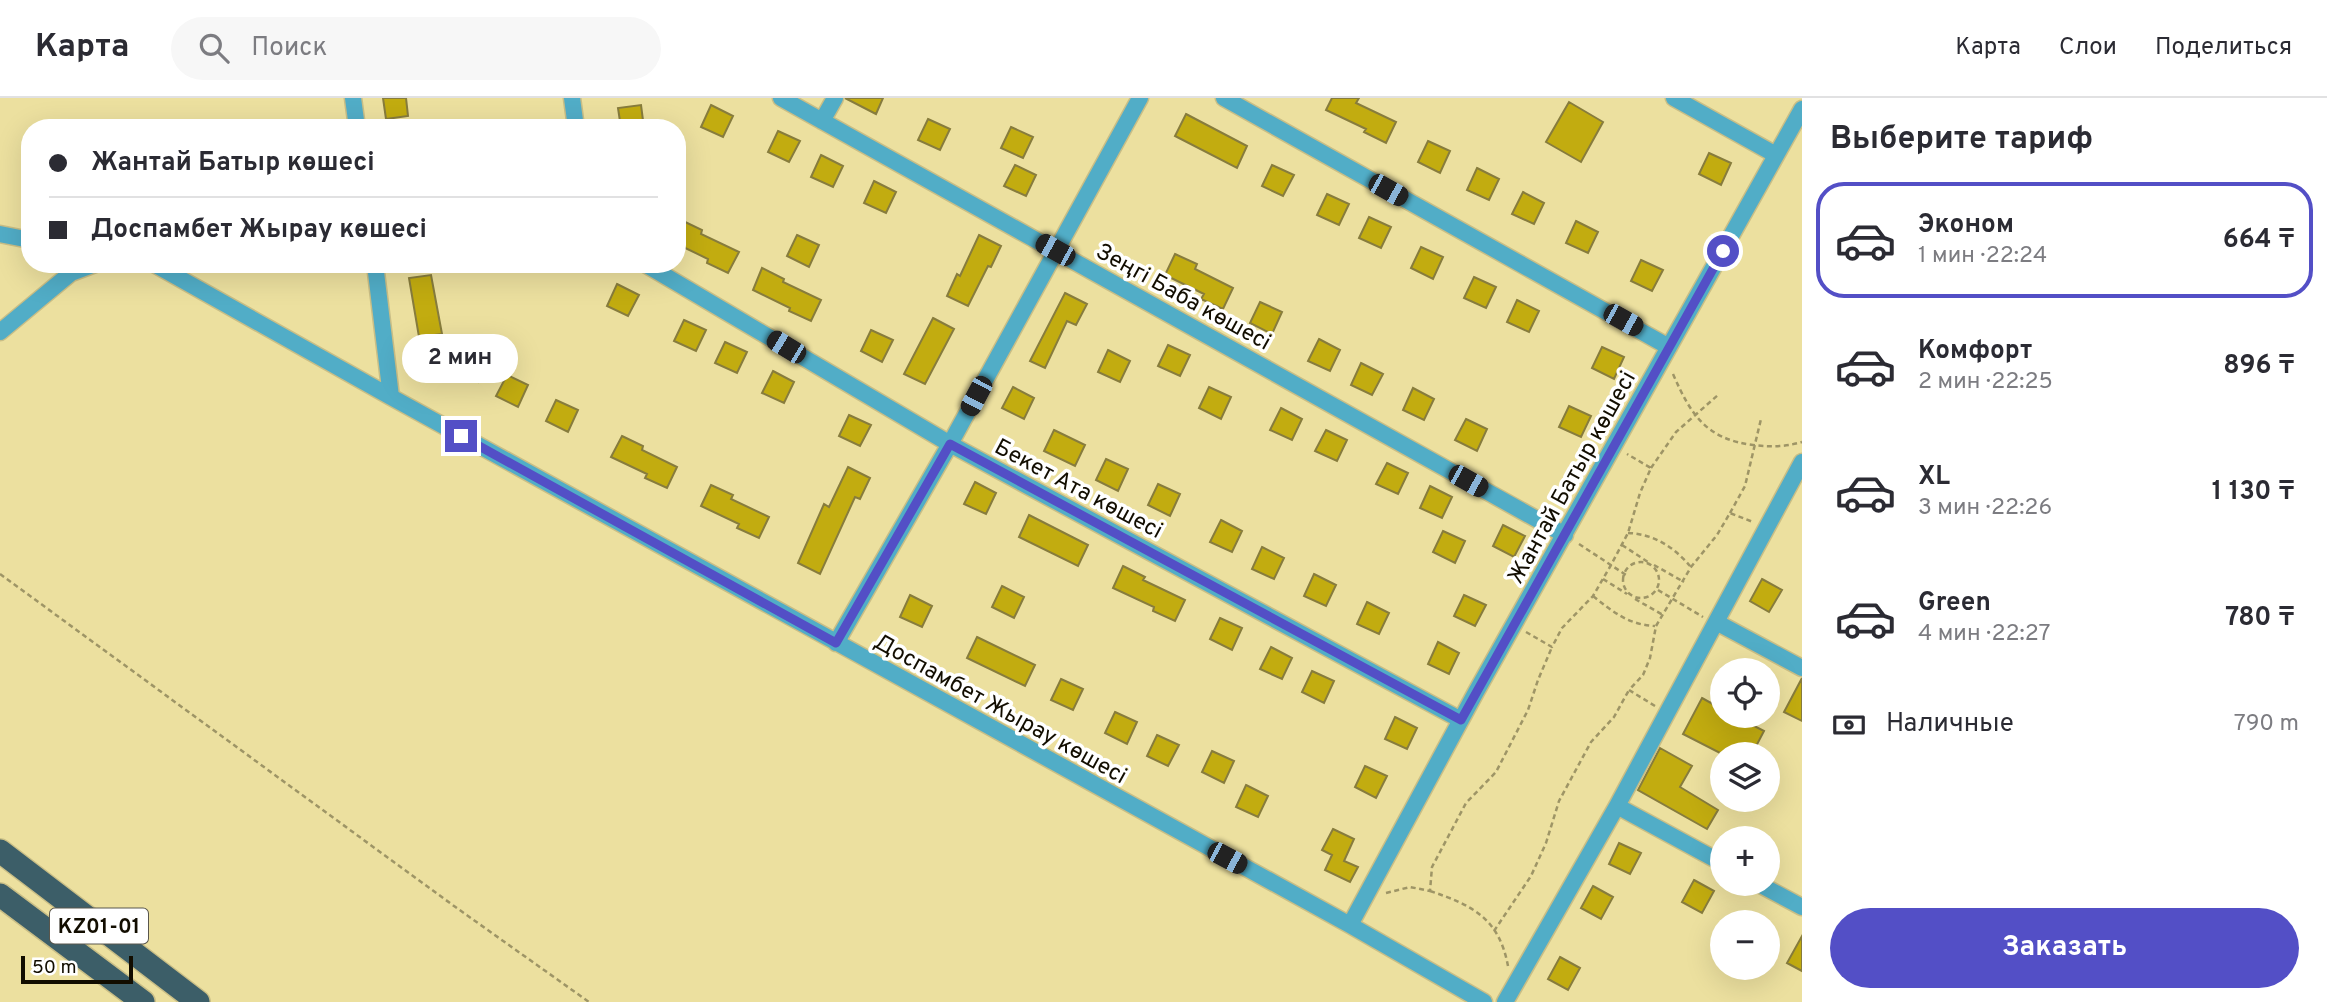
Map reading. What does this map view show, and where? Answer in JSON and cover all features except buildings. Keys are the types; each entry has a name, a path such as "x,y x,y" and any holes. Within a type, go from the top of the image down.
{"highway":[{"name":"KZ01-01","path":"0,850 198,1002"},
{"name":"KZ01-01","path":"0,895 143,1002"}],"street":[{"path":"353,98 356,119"},
{"path":"572,98 575,119"},
{"name":"Зеңгі Баба көшесі","path":"781,98 1565,535"},
{"path":"822,121 835,98"},
{"path":"836,643 950,444 1140,98"},
{"path":"1224,98 1667,351"},
{"path":"1674,98 1776,155"},
{"name":"Жантай Батыр көшесі","path":"1350,925 1461,720 1802,109"},
{"path":"0,234 21,238"},
{"path":"0,332 71,273"},
{"name":"Доспамбет Жырау көшесі","path":"170,273 1350,925 1484,1002"},
{"path":"376,273 391,397"},
{"name":"Бекет Ата көшесі","path":"660,273 950,444 1461,720"},
{"path":"1508,996 1667,714 1802,462"},
{"path":"1716,622 1802,668"},
{"path":"1616,806 1710,857"},
{"path":"1780,895 1802,907"}],"path":[{"path":"1667,351 1680,391 1694,415 1708,430 1732,442 1755,445 1773,447 1802,442"},
{"path":"1430,891 1432,867 1466,803 1496,772 1528,710 1538,680 1562,628 1593,596 1622,545 1651,468 1676,432 1718,396"},
{"path":"1494,931 1531,876 1546,843 1559,801 1591,742 1614,717 1629,690 1643,675 1650,658 1656,626 1691,567 1717,536 1745,486 1761,419"},
{"path":"1614,447 1651,468"},
{"path":"1730,513 1767,527"},
{"path":"1628,533 1647,534 1679,553 1691,567"},
{"path":"1565,535 1626,575"},
{"path":"1622,545 1684,582"},
{"path":"1650,563 1659,572 1657,589 1644,598 1632,597 1624,589 1630,566 1650,563"},
{"path":"0,574 589,1002"},
{"path":"1602,579 1663,615"},
{"path":"1657,589 1697,614 1716,622"},
{"path":"1593,596 1628,621 1656,626"},
{"path":"1514,625 1552,647"},
{"path":"1629,690 1667,714"},
{"path":"1366,896 1410,887 1461,902 1484,916 1507,961 1508,996"}],"route":[{"path":"461,436 836,643 950,444 1461,720 1723,251"}]}
